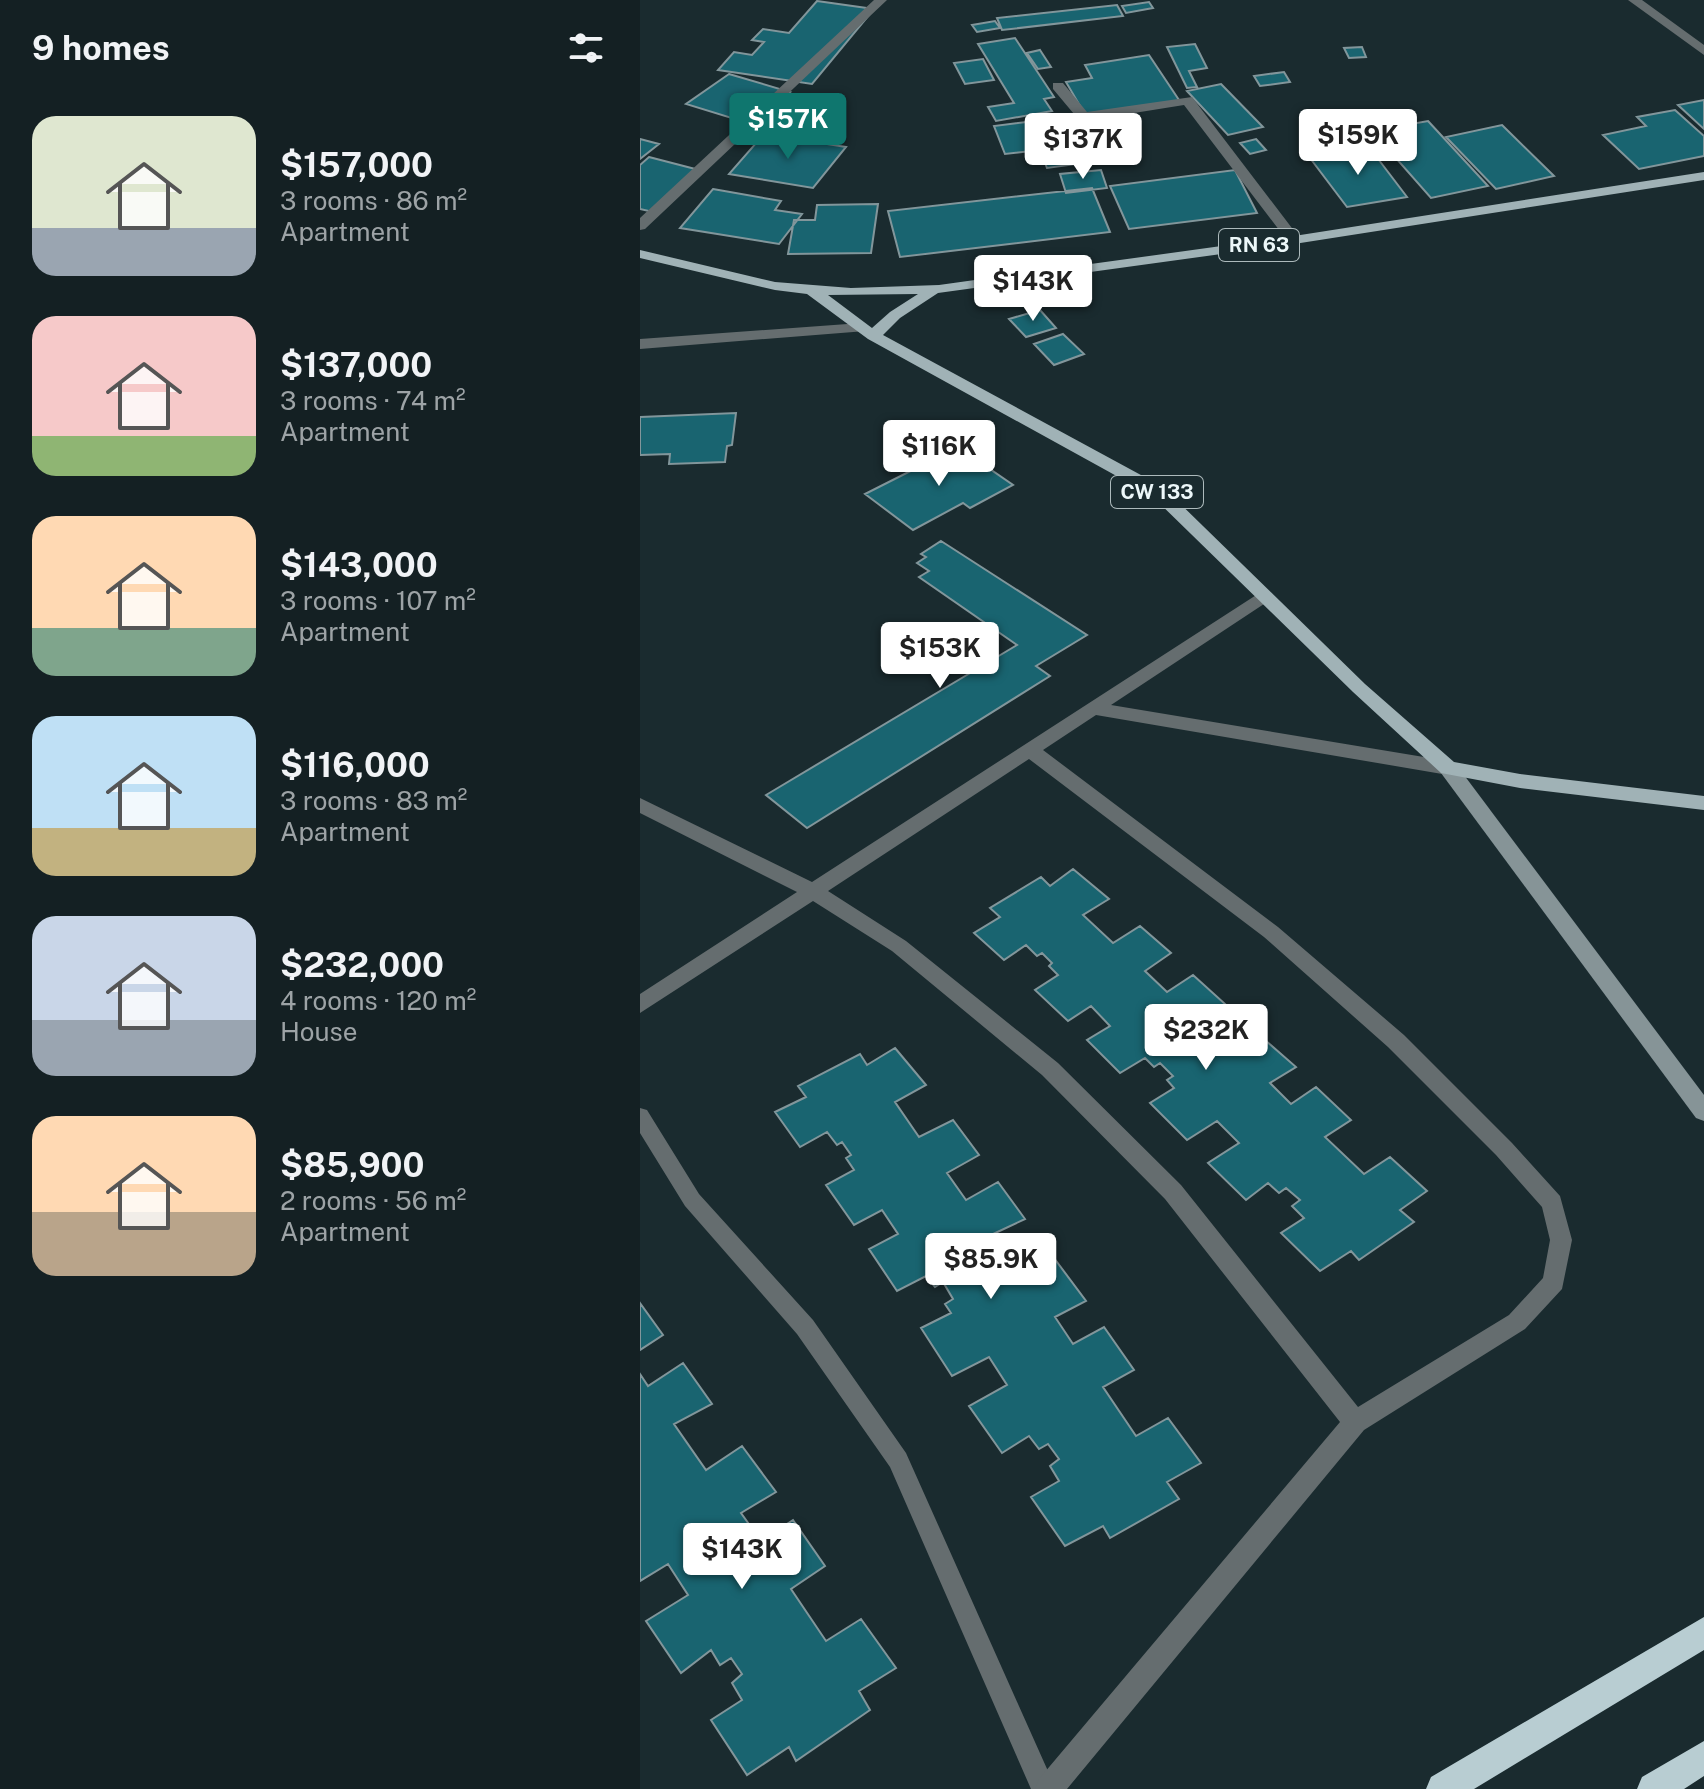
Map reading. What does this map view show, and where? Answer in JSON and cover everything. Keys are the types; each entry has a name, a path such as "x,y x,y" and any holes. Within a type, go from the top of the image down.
{"highway":[{"path":"1443,1789 1704,1632"},
{"path":"1654,1789 1704,1757"}],"main road":[{"name":"RN 63","path":"640,254 775,286 851,292 939,289 1294,240 1704,176"},
{"path":"867,332 939,289"},
{"name":"CW 133","path":"811,290 867,332 1157,491 1359,688 1448,768 1704,1112"},
{"path":"1448,768 1520,781 1704,803"}],"street":[{"path":"640,226 881,0"},
{"path":"1634,0 1704,51"},
{"path":"1058,86 1084,117 1187,100 1294,240"},
{"path":"640,344 867,332"},
{"path":"640,1005 1264,596"},
{"path":"1093,708 1448,768"},
{"path":"1030,750 1168,852 1305,962 1396,1041 1504,1149 1552,1203 1561,1240 1554,1282 1517,1322 1355,1422 1046,1789"},
{"path":"640,805 814,892 899,946 1050,1069 1173,1192 1355,1422"}],"lane":[{"path":"640,1116 692,1200 805,1327 898,1460 1046,1789"}],"building":[{"path":"817,1 874,9 812,84 718,70 734,52 752,55 764,42 752,40 763,29 789,33"},
{"path":"1149,2 1153,8 1126,13 1122,6"},
{"path":"1117,5 1123,16 1002,30 997,18"},
{"path":"995,21 1000,28 977,32 972,25"},
{"path":"1015,38 1054,97 1044,99 1052,111 996,121 988,107 1014,103 978,44"},
{"path":"1195,44 1207,68 1189,71 1197,87 1187,88 1167,47"},
{"path":"1362,47 1366,57 1349,58 1344,48"},
{"path":"1040,50 1051,67 1038,69 1027,53"},
{"path":"1149,55 1181,103 1087,118 1066,82 1092,78 1085,65"},
{"path":"983,59 994,80 965,84 954,63"},
{"path":"1284,72 1290,82 1260,86 1254,76"},
{"path":"729,74 790,92 778,100 769,98 738,120 686,104"},
{"path":"1221,84 1263,127 1228,135 1187,91"},
{"path":"1704,100 1704,129 1678,105"},
{"path":"1675,110 1704,136 1704,156 1639,169 1603,135 1646,126 1637,117"},
{"path":"1060,118 1072,145 1083,143 1091,162 1047,168 1040,150 1005,154 994,126"},
{"path":"1428,121 1488,186 1431,198 1372,131"},
{"path":"1502,125 1554,176 1496,189 1446,137"},
{"path":"764,134 846,147 813,188 729,174"},
{"path":"640,139 659,144 640,159"},
{"path":"1256,139 1266,150 1250,154 1240,143"},
{"path":"1369,147 1407,197 1347,207 1310,158"},
{"path":"649,157 703,171 653,212 640,209 640,165"},
{"path":"1101,170 1107,188 1066,193 1060,174"},
{"path":"1235,170 1257,213 1129,229 1110,186"},
{"path":"1092,188 1110,232 900,257 888,211"},
{"path":"713,189 781,201 775,210 802,214 779,244 680,228"},
{"path":"878,204 871,253 788,254 794,220 815,220 817,205"},
{"path":"1040,310 1056,328 1026,337 1009,319"},
{"path":"1063,334 1084,354 1054,365 1034,344"},
{"path":"736,413 732,445 727,446 725,462 669,464 670,454 640,455 640,417"},
{"path":"958,447 1013,485 970,508 963,503 913,530 865,494"},
{"path":"941,541 1087,635 1036,666 1050,676 807,828 766,795 1017,645 919,577 929,571 917,563 926,557 921,554"},
{"path":"1073,869 1109,899 1083,915 1113,943 1140,926 1171,953 1145,971 1167,992 1193,975 1225,1004 1197,1019 1231,1052 1258,1034 1296,1067 1270,1083 1291,1104 1316,1087 1351,1120 1325,1137 1364,1174 1390,1157 1427,1191 1400,1210 1414,1222 1359,1260 1351,1251 1320,1271 1281,1233 1304,1218 1292,1206 1300,1200 1286,1188 1279,1193 1268,1183 1246,1200 1208,1163 1239,1143 1217,1121 1187,1140 1150,1103 1174,1088 1167,1080 1173,1076 1160,1063 1154,1067 1145,1058 1120,1073 1087,1040 1110,1026 1091,1006 1068,1021 1035,990 1058,975 1042,953 1037,956 1026,945 1004,960 974,933 1000,917 990,908 1041,877 1050,886"},
{"path":"895,1048 926,1085 895,1102 919,1137 953,1120 979,1155 947,1173 966,1200 998,1182 1025,1219 991,1235 1021,1277 1054,1258 1086,1301 1055,1317 1073,1344 1104,1327 1134,1370 1103,1387 1136,1436 1168,1418 1201,1463 1167,1482 1179,1499 1110,1538 1103,1526 1065,1546 1031,1497 1059,1481 1050,1466 1059,1459 1048,1444 1039,1449 1029,1436 1002,1453 969,1406 1007,1385 989,1357 952,1376 921,1328 951,1313 945,1304 953,1299 943,1282 935,1287 926,1276 897,1291 869,1249 898,1234 882,1210 854,1225 826,1185 854,1170 846,1158 851,1155 842,1142 837,1145 827,1132 800,1147 775,1112 806,1097 798,1086 860,1054 867,1065"},
{"path":"640,1303 663,1335 640,1350"},
{"path":"683,1363 712,1404 674,1424 706,1470 742,1446 776,1492 741,1513 761,1541 793,1520 825,1566 791,1589 826,1641 861,1619 896,1668 859,1691 870,1710 796,1761 789,1747 747,1775 711,1720 742,1700 732,1683 742,1674 731,1658 720,1665 711,1650 681,1673 646,1621 688,1595 668,1564 640,1581 640,1374 648,1386"}]}
